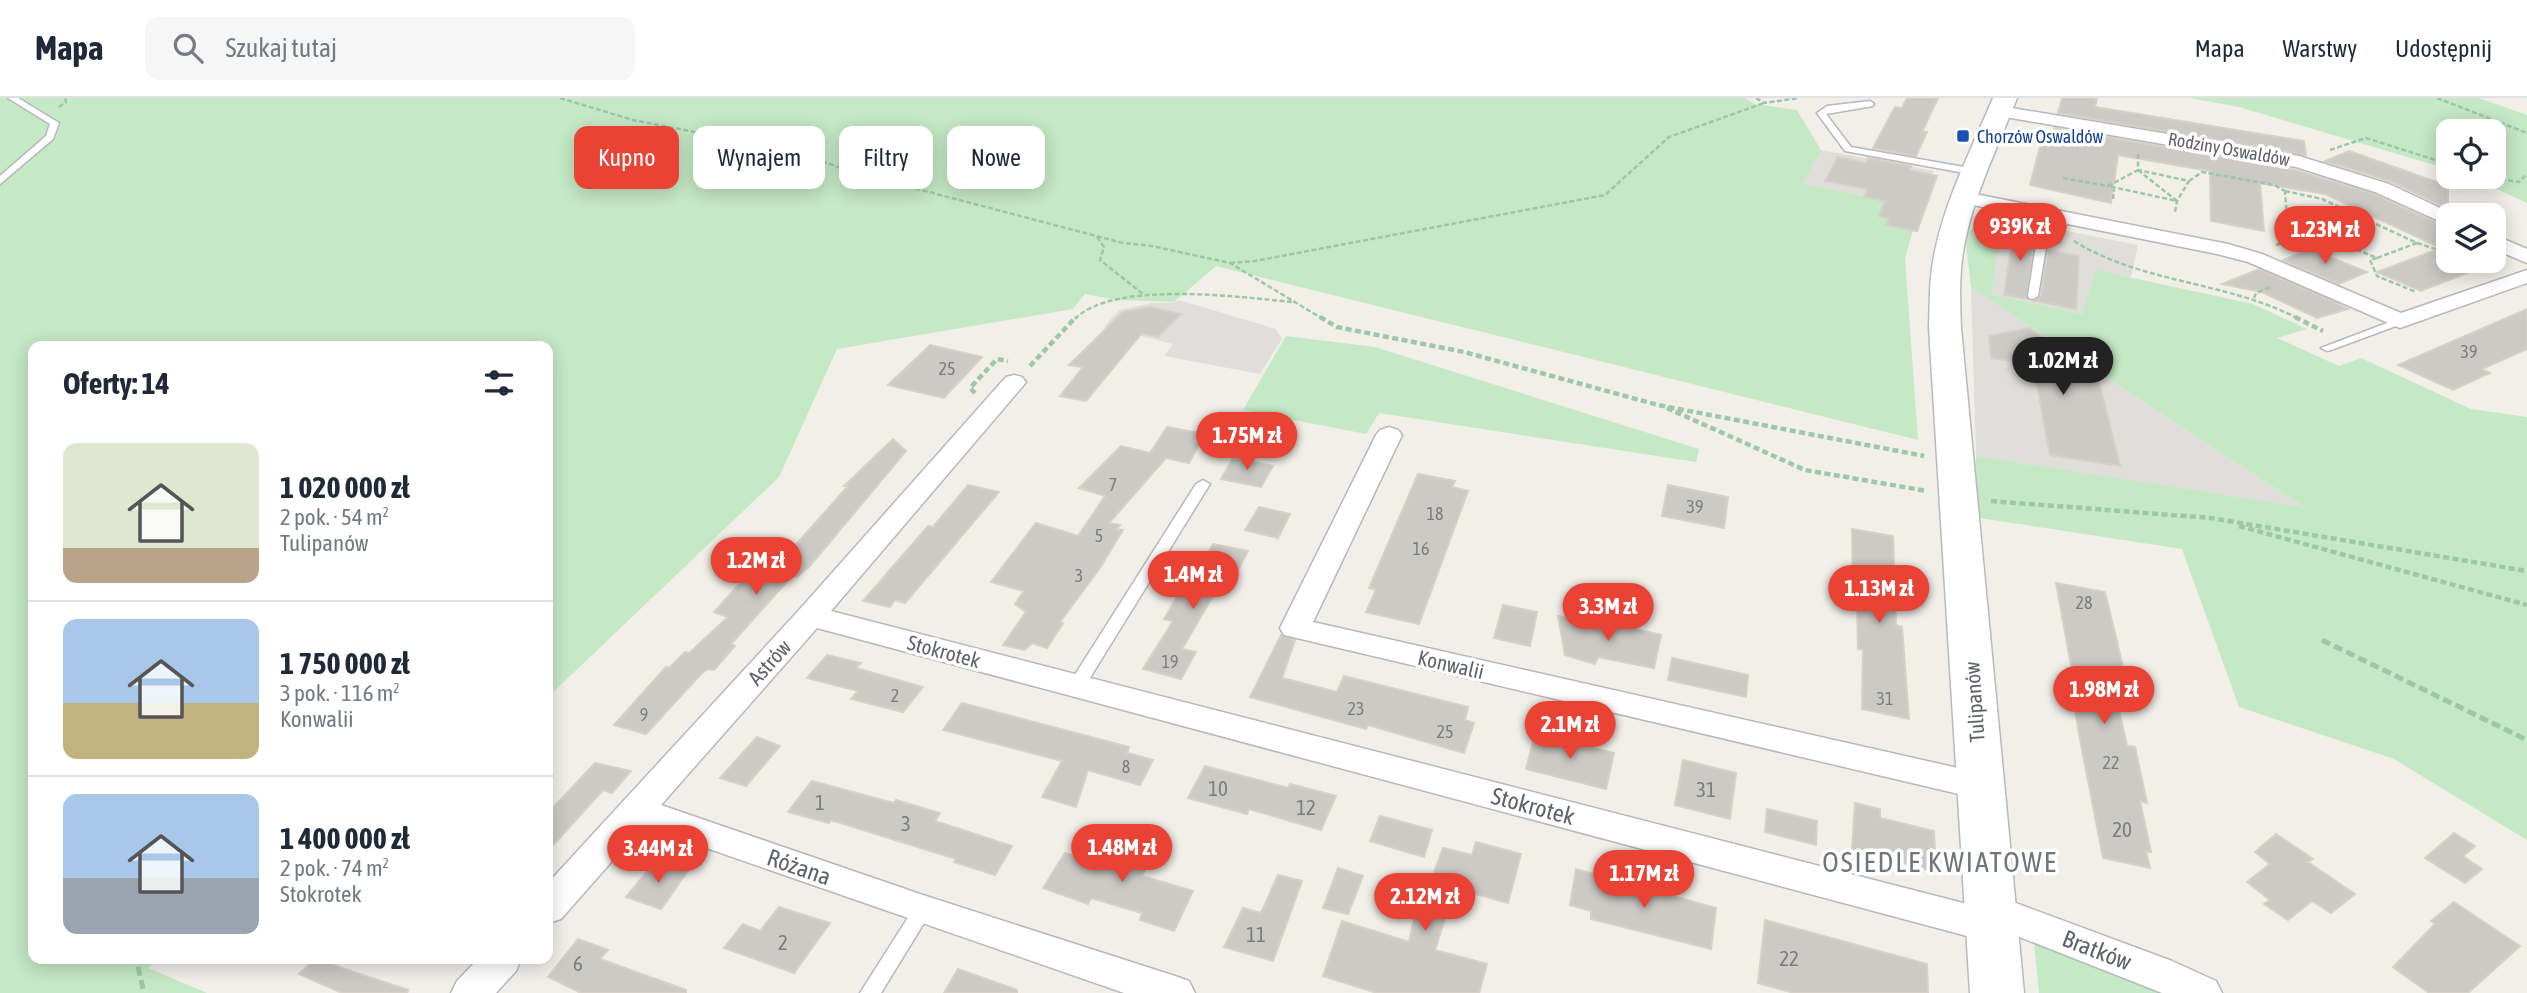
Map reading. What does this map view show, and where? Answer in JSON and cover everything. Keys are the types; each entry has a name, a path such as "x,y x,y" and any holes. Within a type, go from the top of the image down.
{"street":[{"name":"Tulipanów","path":"1997,993 1945,328 1948,255 1965,198 2003,104"},
{"name":"Rodziny Oswaldów","path":"2003,104 2299,162 2382,188 2436,213"},
{"path":"1965,198 2061,223 2221,248 2255,258 2400,321 2527,276"},
{"path":"2506,247 2527,257"},
{"name":"Astrów","path":"553,902 811,616 1014,382"},
{"name":"Konwalii","path":"1389,435 1295,628 1980,786"},
{"name":"Stokrotek","path":"811,616 1968,920 1990,919"},
{"name":"Różana","path":"636,810 923,911 1175,993"},
{"name":"Bratków","path":"1990,919 2013,918 2158,973 2202,993"},
{"path":"471,993 497,964"}],"lane":[{"path":"0,181 50,137 55,123 12,98"},
{"path":"1870,104 1827,109 1821,113 1848,149 1975,172"},
{"path":"2033,296 2040,245 2055,242 2061,223"},
{"path":"2327,348 2400,321"},
{"path":"1077,685 1203,484"},
{"path":"870,993 923,911"}],"path":[{"path":"560,98 633,120 798,152 849,171 1097,236 1230,263 1255,261 1605,195 1669,137 1764,103 1799,98"},
{"path":"1756,98 1764,103"},
{"path":"2437,98 2527,133"},
{"path":"2326,151 2366,138 2436,160"},
{"path":"2138,170 2139,142"},
{"path":"2138,170 2177,201"},
{"path":"2108,186 2138,170 2189,181"},
{"path":"2175,212 2177,201 2189,181 2202,172 2274,185 2285,191 2322,199 2436,249"},
{"path":"2506,180 2519,182 2527,174"},
{"path":"2063,178 2177,201"},
{"path":"2113,199 2114,189"},
{"path":"2285,191 2288,231 2336,240 2377,257"},
{"path":"2061,223 2111,264 2254,298 2323,331"},
{"path":"1097,236 1104,247 1100,260 1108,270 1136,283 1143,294"},
{"path":"2417,243 2370,260 2377,275 2446,305"},
{"path":"1230,263 1336,327 1464,352 1658,405 2081,510 2211,518 2527,571"},
{"path":"1014,382 1084,309 1143,294 1228,296 1296,303"},
{"path":"1658,405 1805,470 1957,479"},
{"path":"2211,518 2527,604"},
{"path":"2322,640 2527,740"},
{"path":"138,967 144,993"}],"shaded area":[{"path":"1821,150 1934,171 1919,207 1803,184"},
{"path":"2001,218 2138,245 2131,277 2096,271 2082,314 1992,294"},
{"path":"1971,287 1987,297 2306,509 1976,456"},
{"path":"1179,300 1276,329 1282,339 1260,374 1164,356 1173,344 1104,327 1119,310"}],"green space":[{"path":"0,98 1745,98 1755,104 1797,110 1821,150 1803,184 1919,207 1905,259 1918,440 1216,266 1174,302 1118,300 1085,294 1073,309 837,349 779,477 553,692 553,341 28,341 28,964 153,964 148,968 207,993 0,993"},
{"path":"2190,98 2479,98 2527,115 2527,203 2497,189 2506,189 2506,119 2436,119 2436,165 2239,107"},
{"path":"1982,218 2001,218 1992,294 2082,314 2096,270 2253,304 2307,329 2277,338 2339,366 2361,358 2471,409 2527,417 2527,840 2394,759 2239,707 2182,549 1973,517 1976,456 2305,508 1971,287 1965,236"},
{"path":"1286,336 1375,347 1699,449 1696,462 1379,413 1366,434 1243,410"},
{"path":"2034,942 2202,993 2039,993"}],"building":[{"path":"1907,98 1938,98 1922,132 1927,132 1916,156 1873,148 1895,107 1902,108"},
{"path":"2062,98 2097,98 2095,107 2304,141 2306,155 2058,113"},
{"path":"2055,128 2295,170 2374,194 2436,222 2436,246 2325,194 2260,183 2264,231 2211,221 2210,171 2118,155 2111,203 2030,185 2044,131 2054,133"},
{"path":"2349,151 2436,182 2436,189 2448,189 2448,203 2436,203 2390,181 2325,161"},
{"path":"1838,157 1866,163 1868,158 1911,166 1909,170 1937,176 1917,231 1886,225 1889,218 1879,216 1885,201 1864,197 1867,189 1825,181"},
{"path":"2014,226 2036,230 2027,299 2004,295"},
{"path":"2310,249 2367,272 2339,284 2283,260"},
{"path":"2048,250 2079,256 2076,309 2035,301 2041,296"},
{"path":"2436,250 2436,273 2467,273 2421,291 2377,272"},
{"path":"2259,269 2348,309 2317,318 2262,292 2222,284"},
{"path":"1150,307 1181,314 1158,337 1142,333 1086,401 1060,396 1083,367 1069,365 1123,312"},
{"path":"2527,309 2527,349 2482,369 2490,373 2453,390 2398,365"},
{"path":"2029,328 2097,373 2120,466 2050,455 2033,364 1991,358 1989,336"},
{"path":"930,345 982,357 944,398 888,385"},
{"path":"1167,427 1205,434 1189,463 1166,458 1109,523 1120,525 1116,529 1123,530 1100,568 1060,622 1063,623 1047,648 1032,643 1025,650 1003,645 1026,612 1015,604 1024,591 991,582 1036,523 1078,536 1105,496 1079,488 1121,446 1150,453"},
{"path":"893,439 906,451 809,567 797,577 792,576 731,644 735,646 714,670 708,669 701,674 646,734 614,725 666,667 669,668 685,652 689,653 728,617 714,612 759,562 776,567 848,486 844,486"},
{"path":"1233,458 1273,466 1261,487 1221,479"},
{"path":"1418,474 1455,481 1452,487 1468,491 1419,624 1366,612 1376,590 1369,588"},
{"path":"968,485 999,492 905,603 895,600 890,607 863,601 928,526 933,527"},
{"path":"1668,485 1728,497 1724,528 1662,516"},
{"path":"1259,507 1290,514 1278,538 1245,530"},
{"path":"1852,529 1893,536 1896,625 1902,627 1909,719 1862,709 1863,650 1858,649 1857,603 1853,602"},
{"path":"1213,544 1248,551 1235,576 1226,574 1182,649 1196,652 1181,679 1143,669 1173,621 1164,619 1178,595 1183,596"},
{"path":"2056,583 2105,592 2127,683 2112,679 2127,746 2135,747 2147,803 2140,801 2151,852 2146,851 2150,868 2103,858 2079,734 2073,697 2077,698"},
{"path":"1503,605 1537,612 1530,646 1494,638"},
{"path":"1558,616 1605,625 1606,622 1661,635 1654,668 1598,657 1595,664 1565,655"},
{"path":"1281,635 1295,640 1282,678 1337,692 1344,676 1468,707 1465,720 1474,723 1464,753 1368,725 1366,729 1250,697"},
{"path":"827,655 861,663 856,668 923,687 903,712 851,699 858,691 807,678"},
{"path":"1672,658 1748,675 1746,697 1668,680"},
{"path":"962,703 1129,747 1127,753 1153,760 1140,785 1088,770 1076,807 1042,797 1062,761 943,730"},
{"path":"1535,734 1614,753 1606,789 1526,769"},
{"path":"757,737 780,746 746,786 720,778"},
{"path":"1683,760 1736,773 1730,819 1675,805"},
{"path":"595,763 631,771 612,793 603,790 553,845 553,808"},
{"path":"1205,766 1288,788 1290,784 1336,796 1321,830 1249,809 1247,814 1188,798"},
{"path":"812,781 940,813 935,821 1012,846 995,875 954,862 956,859 831,820 829,823 788,812"},
{"path":"1855,803 1880,809 1880,818 1934,831 1936,872 1852,849"},
{"path":"1767,809 1817,821 1816,845 1765,832"},
{"path":"1380,816 1432,830 1424,857 1370,841"},
{"path":"2454,833 2475,846 2463,856 2482,869 2465,883 2425,858"},
{"path":"2276,834 2313,859 2308,862 2355,894 2331,913 2312,901 2288,920 2264,904 2270,900 2247,882 2270,864 2255,852"},
{"path":"1124,836 1156,844 1142,876 1193,891 1174,931 1140,920 1142,913 1091,898 1088,904 1043,888 1065,853 1109,868"},
{"path":"1476,842 1521,854 1508,903 1455,888 1435,950 1487,964 1479,993 1377,993 1323,976 1342,921 1409,942 1416,909 1420,910 1443,848 1472,855"},
{"path":"662,861 690,868 661,909 626,897 649,869 655,870"},
{"path":"1338,868 1363,876 1348,914 1323,908"},
{"path":"1576,869 1716,908 1711,949 1591,919 1591,911 1570,905"},
{"path":"1278,875 1302,881 1273,961 1224,947 1243,908 1261,913"},
{"path":"2454,902 2520,946 2468,993 2429,993 2393,967 2435,924 2431,921"},
{"path":"779,907 830,923 794,973 724,948 743,924 760,931"},
{"path":"1765,920 1927,964 1928,993 1794,993 1758,983"},
{"path":"578,939 608,950 600,959 686,990 686,993 581,993 548,977"},
{"path":"310,964 330,964 408,990 407,993 342,993 299,974"},
{"path":"958,969 1017,990 1017,993 944,993"}],"place":[{"name":"Chorzów Oswaldów","path":"1963,136"}],"district":[{"name":"OSIEDLE KWIATOWE","path":"1940,862"}]}
